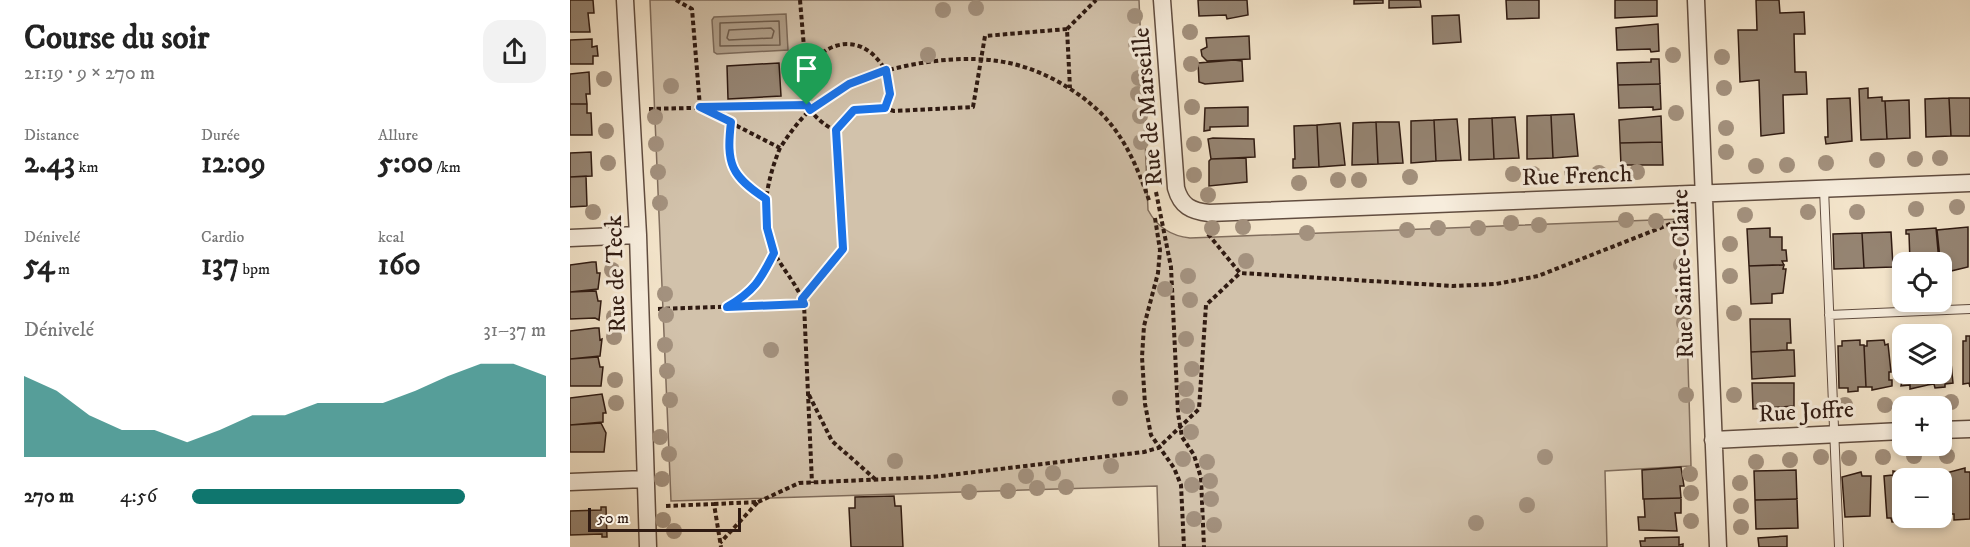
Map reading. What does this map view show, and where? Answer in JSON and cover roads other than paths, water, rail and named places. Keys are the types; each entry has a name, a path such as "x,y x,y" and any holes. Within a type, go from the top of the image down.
{"street":[{"name":"Rue de Teck","path":"626,0 638,235 648,547"},
{"name":"Rue de Marseille","path":"1162,0 1176,188 1179,198 1186,207"},
{"name":"Rue Sainte-Claire","path":"1696,0 1718,547"},
{"name":"Rue French","path":"1186,207 1209,213 1970,183"},
{"path":"570,238 638,235"},
{"path":"1952,430 1970,429"},
{"name":"Rue Joffre","path":"1713,440 1892,431"},
{"path":"570,482 645,479"}],"lane":[{"path":"1824,189 1839,547"},
{"path":"1828,315 1970,309"}],"water":[{"path":"786,14 788,50 717,54 714,52 712,20 714,17"}]}
